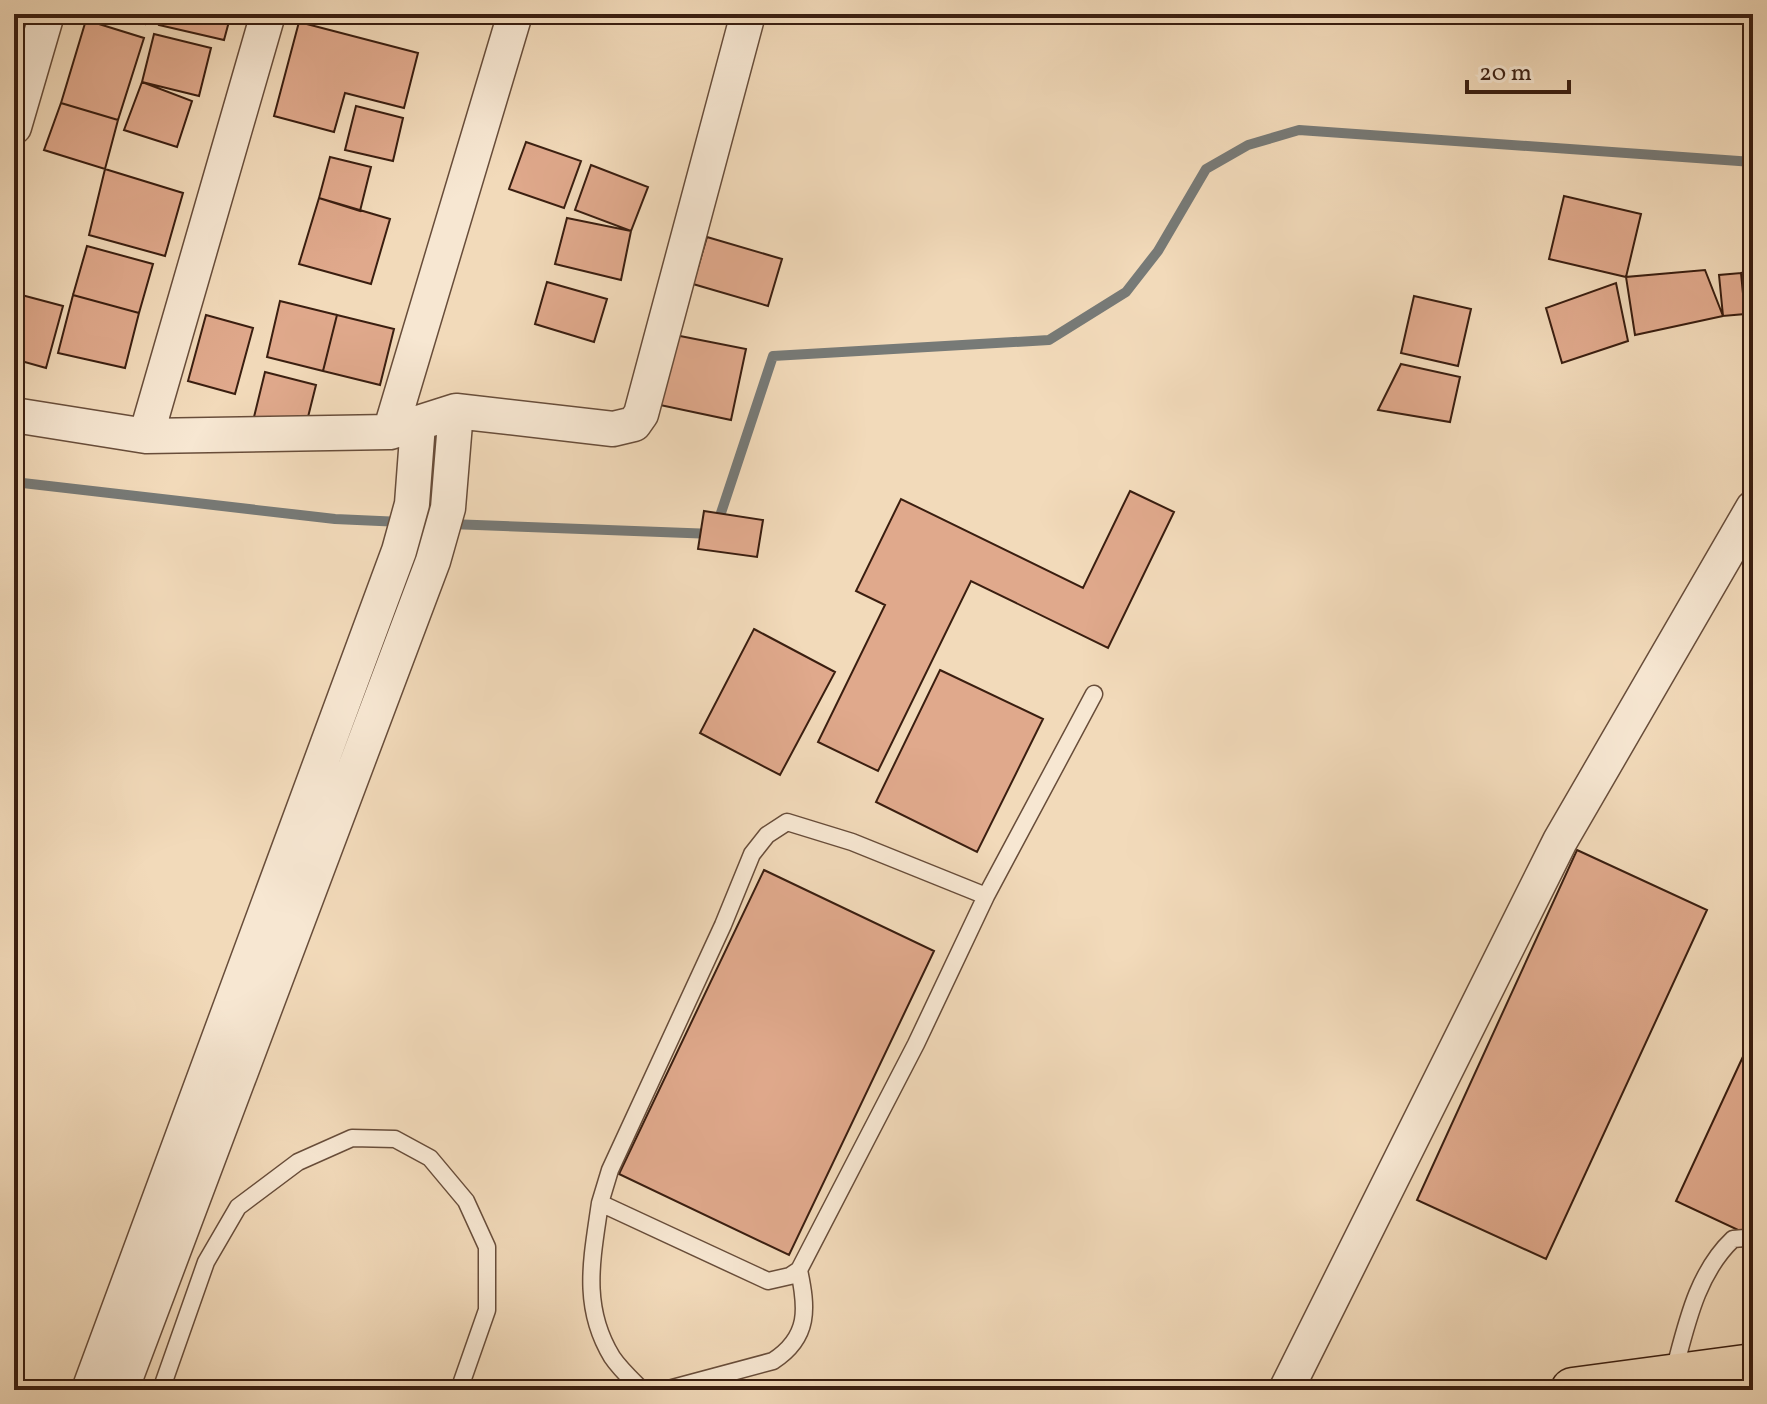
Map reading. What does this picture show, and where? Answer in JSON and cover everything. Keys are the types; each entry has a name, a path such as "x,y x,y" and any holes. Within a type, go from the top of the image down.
{"highway":[{"path":"1573,1390 1753,1366"}],"street":[{"path":"14,127 47,14"},
{"path":"146,436 268,14"},
{"path":"89,1390 399,551 412,504 404,428 515,14"},
{"path":"14,415 146,436 404,428 456,411 613,429 634,424 641,414 748,14"},
{"path":"121,1390 433,561 448,508 456,411"},
{"path":"1286,1390 1560,841 1753,508"}],"lane":[{"path":"600,1203 768,1281 790,1276 799,1270 916,1044 986,896 1094,694"},
{"path":"642,1390 614,1360 595,1325 591,1268 600,1203 610,1170 723,925 752,854 767,835 787,822 852,842 986,896"},
{"path":"161,1390 206,1262 238,1207 298,1162 352,1138 395,1139 430,1158 466,1201 487,1247 487,1310 459,1390"},
{"path":"1672,1377 1694,1302 1707,1272 1720,1251 1733,1239 1745,1238 1753,1242"},
{"path":"665,1390 773,1361 787,1352 802,1329 806,1301 799,1270"}],"building":[{"path":"108,14 148,14 145,24"},
{"path":"162,14 231,14 224,40 159,25"},
{"path":"86,20 144,38 118,120 61,103"},
{"path":"299,22 418,53 404,108 345,93 334,132 274,116"},
{"path":"154,34 211,48 199,96 142,82"},
{"path":"142,82 192,101 177,147 124,130"},
{"path":"61,103 118,120 105,169 44,150"},
{"path":"356,106 403,118 393,161 345,150"},
{"path":"526,142 581,161 564,208 509,189"},
{"path":"330,157 371,167 360,211 319,198"},
{"path":"591,165 648,187 631,231 575,210"},
{"path":"105,169 183,193 165,256 89,235"},
{"path":"1564,196 1641,214 1626,277 1549,259"},
{"path":"319,198 390,219 371,284 299,264"},
{"path":"567,218 631,231 621,280 555,264"},
{"path":"707,237 782,259 768,306 693,284"},
{"path":"87,246 153,264 139,313 73,295"},
{"path":"1705,270 1723,316 1635,335 1626,277"},
{"path":"1753,270 1753,313 1745,314 1741,273"},
{"path":"1741,273 1745,314 1723,316 1719,275"},
{"path":"547,282 607,299 594,342 535,324"},
{"path":"1616,283 1628,341 1562,363 1546,308"},
{"path":"14,293 63,306 46,368 14,359"},
{"path":"73,295 139,313 125,368 58,353"},
{"path":"1414,296 1471,309 1458,366 1401,353"},
{"path":"280,301 337,315 323,371 267,357"},
{"path":"206,315 253,328 235,394 188,381"},
{"path":"337,315 394,329 380,385 323,371"},
{"path":"675,335 746,349 731,420 660,405"},
{"path":"1401,364 1460,377 1450,422 1378,410"},
{"path":"265,372 316,385 305,429 254,417"},
{"path":"1130,491 1174,512 1108,648 971,581 878,771 818,742 885,605 856,591 901,499 1083,588"},
{"path":"704,511 763,520 757,557 698,549"},
{"path":"754,629 835,672 780,775 700,733"},
{"path":"940,670 1043,719 977,852 876,802"},
{"path":"1577,850 1707,910 1546,1259 1417,1200"},
{"path":"764,870 934,951 789,1255 619,1174"},
{"path":"1753,1035 1753,1237 1676,1201"}],"waterway":[{"path":"450,524 714,534 773,356 1049,340 1126,292 1158,251 1206,169 1248,145 1299,130 1753,162"},
{"path":"14,482 335,519 402,522"}]}
